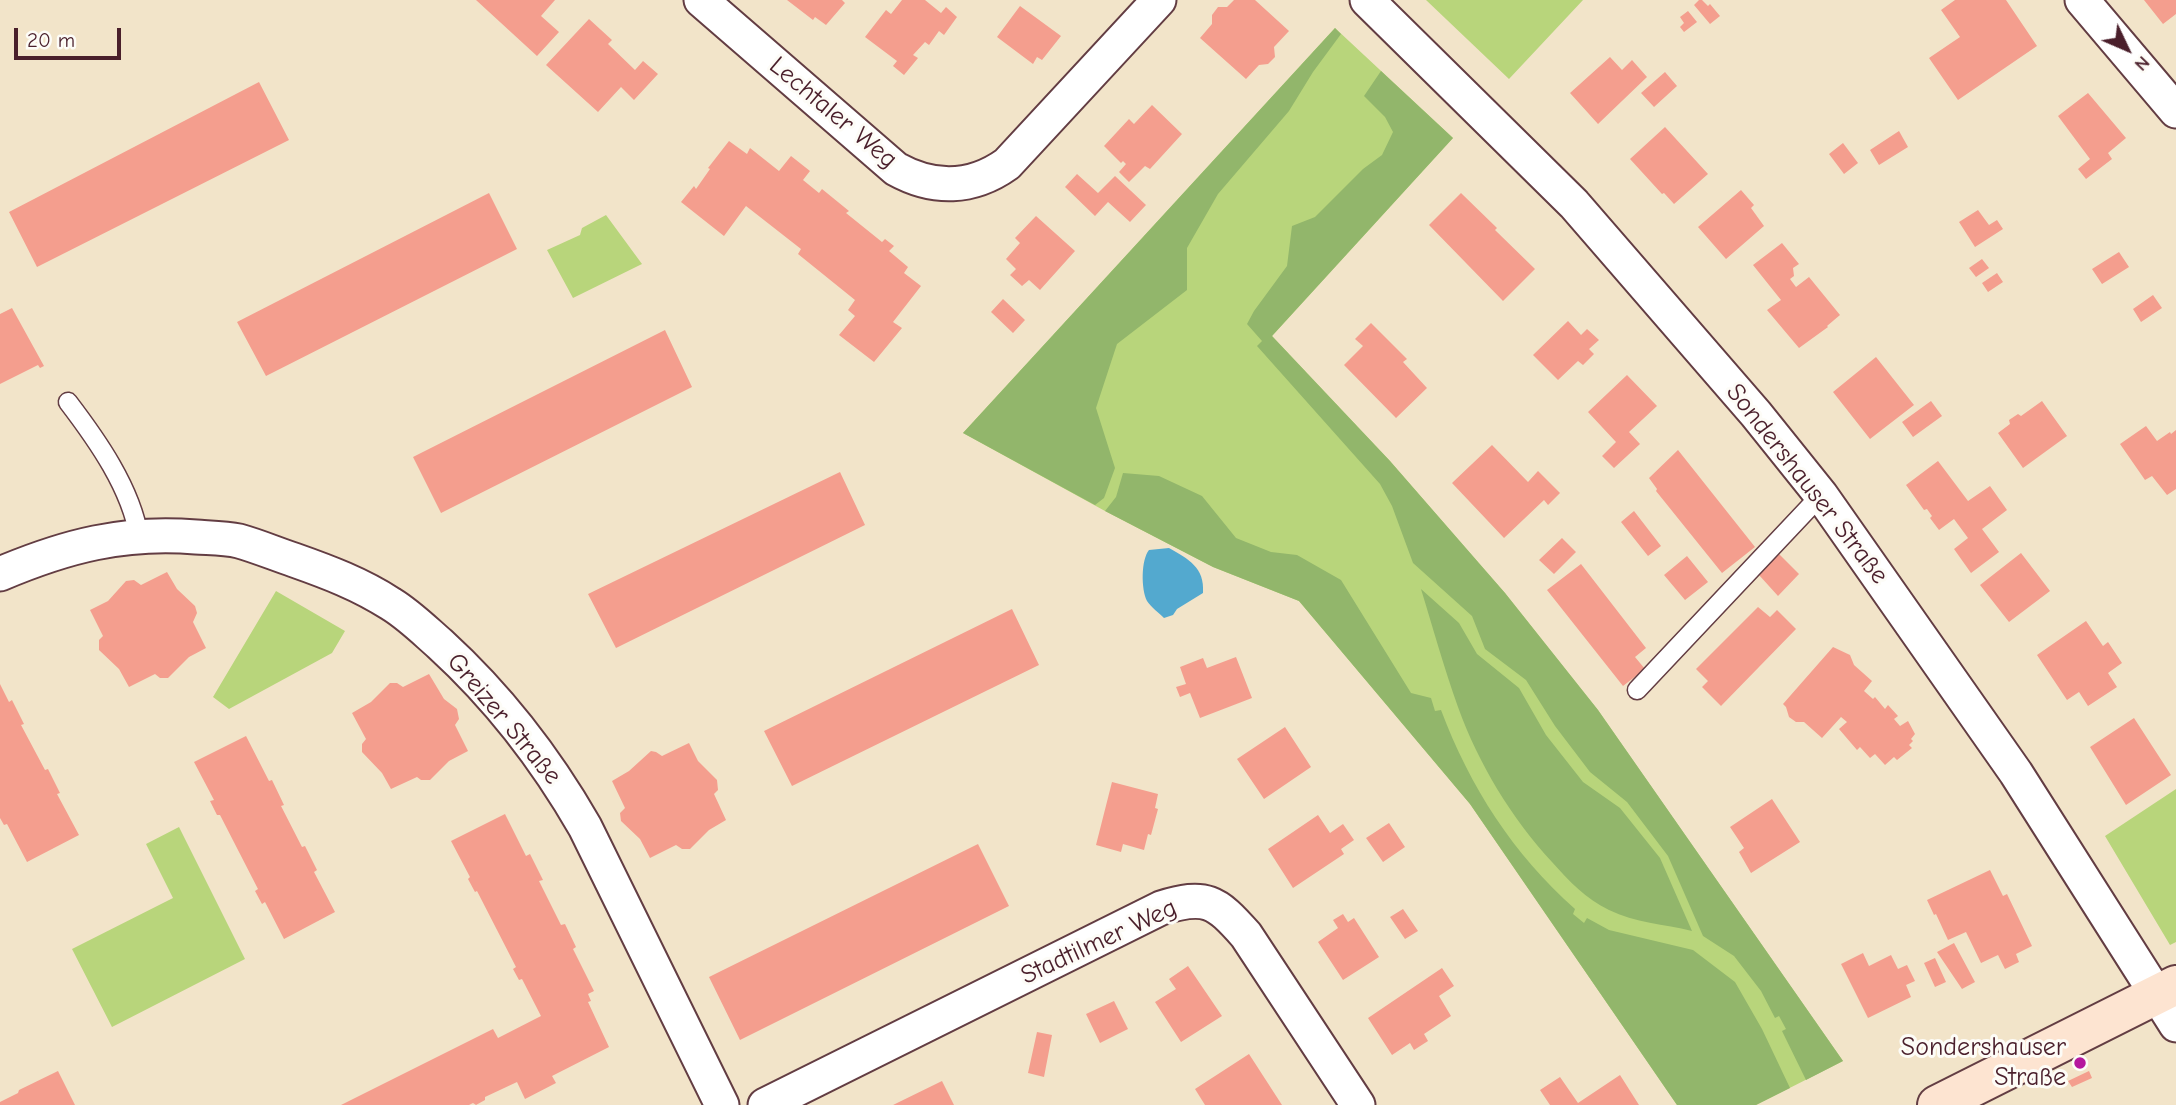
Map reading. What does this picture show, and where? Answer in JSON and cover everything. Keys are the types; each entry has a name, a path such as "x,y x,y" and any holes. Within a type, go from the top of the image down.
{"main road":[{"path":"1937,1105 2169,1002"}],"street":[{"name":"Lechtaler Weg","path":"701,0 896,169 925,182 949,184 977,181 1007,164 1159,0"},
{"name":"Sondershauser Straße","path":"1367,0 1574,204 1756,414 1821,495 2016,772 2169,1002"},
{"path":"2082,0 2176,111"},
{"name":"Greizer Straße","path":"0,574 38,558 93,542 180,536 238,541 342,577 390,603 412,619 469,670 519,728 564,791 585,827 722,1105"},
{"name":"Stadtilmer Weg","path":"765,1105 1161,908 1202,900 1226,912 1246,934 1358,1105"}],"lane":[{"path":"68,402 95,437 134,510 139,537"},
{"path":"1637,690 1821,495"}],"green space":[{"path":"1426,0 1583,0 1509,79"},
{"path":"1335,28 1453,138 1272,336 1390,461 1505,593 1598,710 1843,1061 1756,1105 1677,1105 1470,804 1299,601 1213,567 963,433"},
{"path":"1335,28 1341,34 1289,111 1218,194 1187,248 1187,290 1117,344 1096,408 1115,468 1104,498 1095,505 963,433"},
{"path":"1381,71 1453,138 1272,336 1390,461 1505,593 1598,710 1843,1061 1806,1080 1782,1031 1786,1029 1779,1016 1775,1018 1761,991 1734,956 1703,936 1668,856 1627,802 1590,772 1555,726 1526,680 1485,649 1472,616 1413,563 1392,506 1380,484 1257,346 1262,341 1247,324 1287,266 1292,226 1315,217 1363,169 1382,155 1393,132 1385,117 1364,96"},
{"path":"606,215 642,264 573,298 547,250 580,235 582,228"},
{"path":"1123,473 1159,476 1202,496 1236,538 1271,552 1297,555 1341,580 1411,693 1431,698 1435,711 1441,710 1465,766 1496,818 1532,866 1575,909 1573,914 1584,923 1587,918 1609,930 1693,950 1735,982 1762,1029 1790,1088 1756,1105 1677,1105 1470,804 1299,601 1213,567 1105,511 1116,497"},
{"path":"1421,589 1459,623 1477,654 1519,688 1546,735 1583,782 1620,808 1660,858 1692,931 1629,918 1601,906 1571,883 1523,828 1486,769 1466,728"},
{"path":"276,591 345,631 332,653 229,709 213,697"},
{"path":"2176,789 2176,942 2170,945 2105,836"},
{"path":"179,827 245,959 112,1027 72,949 173,898 146,844"}],"water":[{"path":"1169,548 1189,560 1198,570 1203,593 1177,609 1173,615 1164,618 1147,601 1143,567 1149,550"}],"building":[{"path":"476,0 555,0 541,16 559,32 537,56"},
{"path":"787,0 842,0 845,3 826,25 815,17 813,20"},
{"path":"902,0 925,0 941,13 946,7 957,17 944,35 939,31 929,45 925,42 913,55 918,58 904,75 893,66 897,61 865,37 886,10 891,14"},
{"path":"1234,0 1255,0 1289,31 1274,47 1275,57 1268,64 1259,65 1246,79 1200,38 1212,24 1212,15 1218,7 1227,7"},
{"path":"1699,0 1708,6 1710,4 1720,16 1710,24 1694,5"},
{"path":"1955,0 2006,0 2037,46 1958,100 1929,58 1960,37 1941,10"},
{"path":"2144,0 2176,0 2176,14 2163,24"},
{"path":"1020,6 1061,36 1042,60 1037,57 1033,64 997,37"},
{"path":"1688,11 1697,22 1684,32 1680,27 1684,23 1680,17"},
{"path":"589,19 612,40 608,44 635,70 643,61 658,74 634,100 621,87 598,112 546,65"},
{"path":"1610,57 1622,70 1632,60 1647,77 1598,124 1570,93"},
{"path":"1665,72 1677,86 1654,107 1641,93"},
{"path":"259,82 289,140 37,267 9,212"},
{"path":"2088,93 2126,138 2108,153 2112,159 2086,179 2078,169 2090,159 2058,116"},
{"path":"1152,105 1182,134 1150,169 1145,166 1129,182 1119,172 1126,164 1123,161 1121,163 1104,146 1129,119 1134,124"},
{"path":"1665,127 1708,174 1674,204 1630,159"},
{"path":"1899,131 1908,147 1879,165 1870,150"},
{"path":"729,141 747,154 750,148 779,171 791,156 810,171 803,180 819,193 822,189 882,242 885,239 894,246 889,251 908,267 904,273 921,286 893,322 902,328 874,362 839,335 855,316 848,310 855,300 798,254 801,249 746,206 724,236 681,202 694,186 696,189"},
{"path":"1843,143 1858,163 1844,174 1829,154"},
{"path":"1077,174 1098,193 1115,176 1146,205 1130,222 1108,202 1095,216 1065,187"},
{"path":"1741,190 1754,205 1751,208 1764,226 1726,259 1698,227"},
{"path":"489,193 517,249 266,376 237,322"},
{"path":"1461,193 1535,269 1503,301 1429,225"},
{"path":"1978,210 1989,225 1997,220 2003,229 1975,247 1959,222"},
{"path":"1036,216 1075,251 1040,290 1029,280 1022,286 1010,275 1016,269 1006,259 1020,243 1015,238"},
{"path":"1782,243 1799,264 1793,268 1794,276 1790,279 1796,287 1809,277 1840,315 1799,348 1767,310 1781,300 1753,265"},
{"path":"2119,252 2129,267 2102,284 2092,269"},
{"path":"1982,259 1989,268 1976,277 1969,268"},
{"path":"1997,273 2003,282 1988,292 1982,283"},
{"path":"2153,295 2162,308 2141,322 2133,309"},
{"path":"1003,299 1025,320 1013,333 991,312"},
{"path":"12,308 44,366 40,368 38,365 0,384 0,314"},
{"path":"1568,321 1581,335 1587,329 1599,340 1589,349 1594,354 1583,365 1578,361 1558,380 1533,355"},
{"path":"1371,323 1407,359 1403,362 1427,388 1396,418 1344,365 1363,346 1355,339"},
{"path":"665,330 692,387 441,513 413,457"},
{"path":"1876,357 1914,405 1870,439 1833,392"},
{"path":"1627,375 1657,406 1629,432 1640,444 1614,468 1602,456 1616,442 1588,412"},
{"path":"1931,401 1942,416 1913,437 1902,422"},
{"path":"2042,401 2067,436 2023,468 1998,433 2010,424 2009,420 2018,414 2021,416"},
{"path":"2146,426 2157,441 2176,430 2176,489 2167,495 2152,476 2145,480 2120,444"},
{"path":"1492,445 1528,482 1538,471 1560,493 1548,505 1544,500 1504,538 1452,483"},
{"path":"1678,450 1755,547 1722,573 1656,491 1649,478"},
{"path":"1938,461 1968,501 1990,486 2007,510 1982,529 1999,552 1971,573 1954,549 1968,538 1954,519 1939,530 1927,509 1924,510 1906,485"},
{"path":"840,472 865,525 616,648 588,594"},
{"path":"1634,511 1661,546 1648,556 1621,522"},
{"path":"1562,538 1576,552 1554,574 1539,560"},
{"path":"2021,553 2050,591 2009,622 1980,585"},
{"path":"1779,554 1799,574 1778,596 1759,575"},
{"path":"1687,556 1708,582 1685,600 1664,575"},
{"path":"1581,564 1646,648 1635,657 1645,669 1623,686 1547,590"},
{"path":"167,572 177,589 195,606 197,613 193,622 206,648 189,657 168,678 160,678 155,674 129,687 119,669 99,650 99,640 103,636 90,610 108,601 126,581 134,580 141,585"},
{"path":"1758,607 1770,617 1777,610 1796,629 1721,706 1702,687 1708,681 1696,669"},
{"path":"1012,609 1039,665 792,786 764,731"},
{"path":"2086,621 2103,646 2108,642 2122,663 2108,673 2117,687 2088,706 2079,692 2067,700 2037,655"},
{"path":"1833,647 1850,655 1854,665 1872,681 1864,691 1873,699 1875,697 1885,709 1888,705 1898,716 1894,719 1900,726 1908,721 1915,734 1909,745 1912,748 1897,760 1894,757 1885,765 1875,754 1870,758 1860,747 1857,750 1839,729 1847,722 1841,717 1822,738 1804,722 1796,722 1789,717 1783,704"},
{"path":"1236,657 1252,698 1200,718 1190,693 1180,697 1176,687 1186,684 1180,667 1203,658 1207,668"},
{"path":"429,674 444,699 457,709 459,719 455,725 468,751 449,761 430,780 417,777 391,789 382,773 362,752 362,744 366,739 352,713 371,702 390,683 403,687"},
{"path":"0,684 9,702 12,700 24,724 21,725 45,770 48,769 60,793 57,794 79,835 27,862 7,824 4,825 0,818"},
{"path":"2134,718 2171,775 2126,805 2090,747"},
{"path":"1285,727 1311,767 1264,799 1237,759"},
{"path":"246,736 269,781 272,780 284,805 281,806 302,847 305,846 317,870 314,872 335,912 284,939 265,902 262,904 255,891 258,889 220,815 217,815 210,801 214,800 194,762"},
{"path":"689,743 698,761 717,780 718,790 714,794 726,820 709,830 690,849 682,849 676,845 650,858 640,839 621,821 620,813 625,808 612,781 629,771 651,751 662,756"},
{"path":"1112,782 1158,794 1155,808 1158,809 1144,850 1123,844 1121,852 1096,845"},
{"path":"1772,799 1800,842 1751,873 1739,852 1744,848 1730,827"},
{"path":"505,814 526,856 530,854 543,880 539,881 561,925 565,924 576,947 573,949 594,991 588,994 591,1001 588,1002 609,1047 552,1076 556,1083 525,1099 517,1082 485,1097 485,1100 476,1105 341,1105 493,1029 498,1038 541,1016 522,979 519,980 513,969 516,967 477,891 475,892 468,879 470,877 451,841"},
{"path":"1318,815 1330,833 1343,824 1354,840 1341,849 1344,854 1293,888 1268,849"},
{"path":"1389,823 1405,847 1383,862 1366,838"},
{"path":"978,844 1009,906 740,1040 709,977"},
{"path":"1990,870 2003,896 2007,894 2032,946 2016,954 2019,962 2005,969 1998,955 1981,963 1966,932 1948,940 1927,900"},
{"path":"1403,909 1418,931 1405,939 1390,917"},
{"path":"1343,914 1348,922 1354,918 1379,957 1343,980 1318,942 1338,928 1333,920"},
{"path":"1954,943 1975,982 1962,989 1937,952"},
{"path":"1863,953 1869,966 1891,955 1898,969 1907,965 1915,981 1906,985 1911,997 1868,1018 1841,964"},
{"path":"1935,958 1946,982 1935,987 1924,963"},
{"path":"1188,966 1222,1016 1181,1042 1155,1002 1176,989 1169,979"},
{"path":"1442,968 1454,986 1439,996 1451,1016 1424,1034 1428,1041 1414,1050 1410,1043 1392,1055 1368,1018"},
{"path":"1114,1001 1128,1029 1100,1043 1086,1014"},
{"path":"1037,1032 1052,1035 1044,1077 1028,1073"},
{"path":"1249,1054 1282,1105 1205,1105 1195,1089"},
{"path":"58,1071 75,1105 0,1105 0,1102 19,1090"},
{"path":"2089,1071 2092,1078 2072,1087 2068,1081"},
{"path":"1620,1075 1639,1105 1550,1105 1540,1090 1560,1077 1578,1103"},
{"path":"942,1081 954,1105 893,1105"}],"place":[{"name":"Sondershauser Straße","path":"2080,1063"}]}
